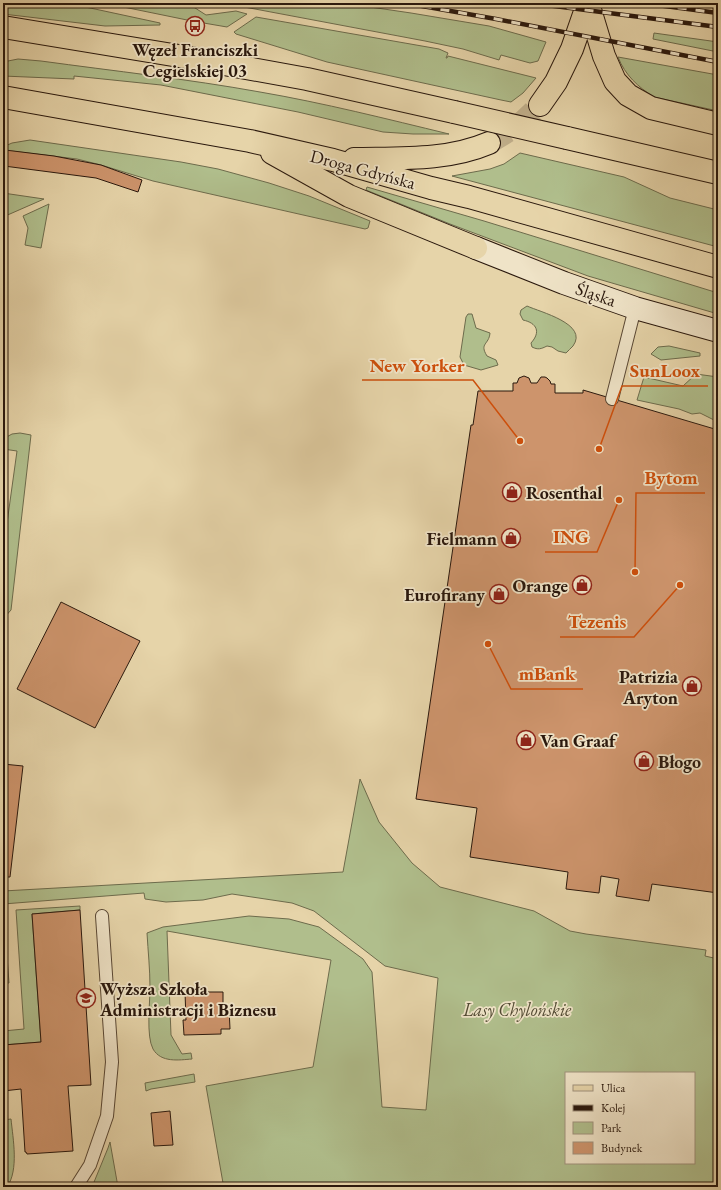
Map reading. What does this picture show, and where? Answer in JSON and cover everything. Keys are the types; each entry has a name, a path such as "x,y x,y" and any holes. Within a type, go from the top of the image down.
{"main road":[{"path":"540,105 556,82 572,49 588,3"},
{"path":"588,3 604,56 615,80 628,95 651,108 718,124"},
{"path":"3,28 191,58 307,79 718,173"},
{"name":"Droga Gdyńska","path":"5,100 250,141 333,160 718,267"},
{"path":"250,141 349,196 476,248"},
{"path":"333,160 421,158 462,153 489,143"}],"street":[{"name":"Śląska","path":"476,248 564,283 635,308 718,331"}],"lane":[{"path":"612,399 635,308"},
{"path":"76,1187 90,1165 107,1116 112,1062 102,916"}],"green space":[{"path":"3,3 67,3 160,23 160,25 105,26 3,14"},
{"path":"104,3 168,3 192,6 206,15 236,11 247,14 227,27"},
{"path":"231,3 343,3 489,26 546,42 538,61 530,63 501,55 499,60 463,49 239,6"},
{"path":"256,17 439,49 448,53 446,58 448,56 536,78 523,93 511,102 501,100 327,62 236,34 234,32"},
{"path":"654,33 718,42 718,52 653,39"},
{"path":"618,57 718,75 718,111 654,97 628,75"},
{"path":"18,59 233,87 332,106 449,134 383,132 298,112 161,85 74,76 74,79 3,76 3,62"},
{"path":"30,140 181,162 218,169 309,196 370,221 368,228 365,229 153,181 77,159 3,150 3,147 12,143"},
{"path":"520,153 624,177 670,198 718,210 718,247 452,176 490,169 504,164"},
{"path":"367,187 484,221 718,293 718,314 588,276 450,224 366,190"},
{"path":"3,193 44,199 3,217"},
{"path":"49,204 41,248 25,245 28,228 23,216"},
{"path":"527,306 561,320 569,325 574,331 576,338 573,346 566,353 547,346 540,349 532,347 531,343 537,332 536,328 532,323 523,320 520,314 521,310"},
{"path":"468,314 472,314 476,328 490,333 484,349 487,356 496,360 498,365 481,370 464,365 460,357 466,317"},
{"path":"669,346 700,353 700,356 661,360 651,354 658,347"},
{"path":"696,374 718,377 718,422 700,413 692,414 679,409 637,400 644,377 683,386"},
{"path":"20,433 31,435 11,610 3,619 3,552 17,451 3,449 3,439 12,434"},
{"name":"Lasy Chylońskie","path":"360,779 379,822 412,863 440,887 534,911 570,931 706,950 705,956 718,959 718,1187 199,1187 223,1183 206,1086 313,1067 331,960 167,931 171,1035 182,1054 191,1053 192,1059 171,1060 165,1059 156,1053 151,1043 149,1028 150,981 147,933 163,927 249,916 289,919 319,927 363,959 372,972 382,1107 426,1110 438,978 385,966 314,911 292,903 232,894 203,900 166,902 145,899 144,893 3,904 3,891 343,872"},
{"path":"80,906 80,910 32,914 41,1042 3,1045 3,1031 24,1029 16,910"},
{"path":"5,929 9,983 3,983 3,930"},
{"path":"194,1074 195,1082 146,1091 145,1083"},
{"path":"11,1119 14,1145 13,1172 7,1187 3,1187 3,1120"},
{"path":"110,1142 118,1187 92,1187 108,1148"}],"building":[{"path":"5,150 54,156 101,165 142,180 138,192 96,178 4,166"},
{"path":"524,376 529,378 531,383 537,383 541,377 547,378 551,384 555,384 555,393 583,393 583,390 718,430 718,893 652,884 649,901 616,896 619,879 601,876 599,893 566,889 568,872 470,857 477,808 416,799 471,425 473,425 478,391 513,391 513,383 517,383 519,378"},
{"path":"61,602 140,641 95,728 17,689"},
{"path":"3,764 23,766 10,877 3,877"},
{"path":"80,910 91,1085 68,1086 73,1151 27,1154 25,1152 21,1089 3,1091 3,1045 41,1042 32,914"},
{"path":"185,992 223,992 223,1009 229,1008 230,1029 221,1029 221,1034 184,1035 183,1020 186,1020"},
{"path":"170,1111 173,1145 154,1146 151,1113"}],"tunnel":[{"path":"489,143 519,125 540,105"}],"railway":[{"path":"405,3 718,62"},
{"path":"531,3 718,27"},
{"path":"642,3 718,13"}],"place":[{"name":"Węzeł Franciszki Cegielskiej 03","path":"195,26"},
{"name":"New Yorker","path":"520,441"},
{"name":"SunLoox","path":"599,449"},
{"name":"Rosenthal","path":"512,492"},
{"name":"ING","path":"619,500"},
{"name":"Fielmann","path":"511,538"},
{"name":"Bytom","path":"635,572"},
{"name":"Orange","path":"582,585"},
{"name":"Tezenis","path":"680,585"},
{"name":"Eurofirany","path":"499,594"},
{"name":"mBank","path":"488,644"},
{"name":"Patrizia Aryton","path":"692,686"},
{"name":"Van Graaf","path":"526,740"},
{"name":"Błogo","path":"644,761"},
{"name":"Wyższa Szkoła Administracji i Biznesu","path":"86,998"}]}
